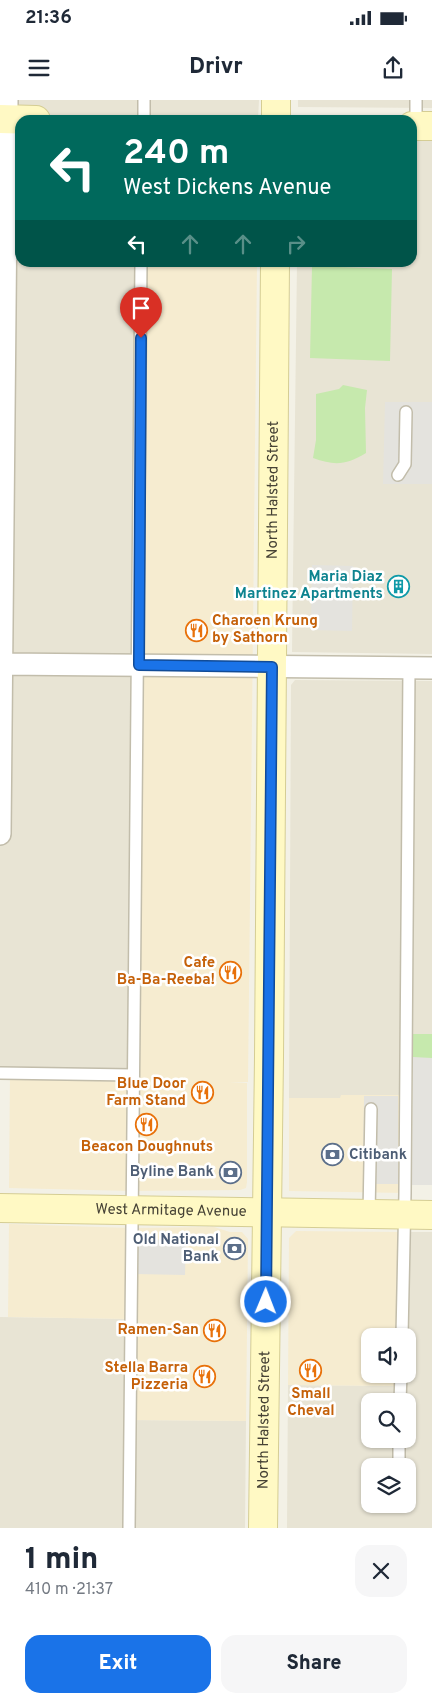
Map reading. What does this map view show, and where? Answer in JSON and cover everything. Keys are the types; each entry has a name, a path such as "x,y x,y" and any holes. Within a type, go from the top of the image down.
{"main road":[{"path":"276,100 276,115"},
{"name":"North Halsted Street","path":"263,1528 275,267"},
{"name":"West Armitage Avenue","path":"0,1208 432,1215"}],"street":[{"path":"0,834 8,253 4,113"},
{"path":"1,664 432,668"}],"lane":[{"path":"144,100 144,115"},
{"path":"129,1528 132,1075 139,665 141,267"},
{"path":"398,475 405,464 406,412"},
{"path":"402,1328 409,668"},
{"path":"0,1073 132,1075"},
{"path":"369,1214 370,1109"},
{"path":"399,1458 400,1448"}],"shaded area":[{"path":"0,100 259,100 258,115 15,115 15,267 145,267 145,553 136,1080 0,1073"},
{"path":"298,100 432,100 432,108 298,107"},
{"path":"417,140 432,141 432,654 292,652 297,267 417,267"},
{"path":"145,267 257,267 248,1082 229,1082 247,1083 246,1188 240,1190 131,1191 9,1188 10,1073 132,1075 144,641"},
{"path":"385,402 432,402 432,484 383,484"},
{"path":"312,565 353,566 352,631 311,630"},
{"path":"295,680 432,681 432,1034 411,1034 404,1095 341,1095 341,1098 289,1099 291,685"},
{"path":"413,1057 432,1058 432,1185 412,1185"},
{"path":"341,1095 404,1095 405,1193 289,1191 289,1098 340,1098"},
{"path":"364,1096 398,1096 398,1184 363,1184"},
{"path":"9,1224 131,1228 214,1227 230,1232 242,1232 248,1239 246,1421 130,1420 130,1319 8,1317"},
{"path":"296,1231 399,1232 397,1328 361,1328 361,1383 396,1383 396,1386 288,1385 289,1238"},
{"path":"399,1232 432,1232 432,1528 287,1528 288,1385 396,1386 396,1383 416,1383 416,1328 407,1328"},
{"path":"136,1239 186,1240 185,1275 135,1274"},
{"path":"0,1317 130,1319 130,1420 246,1421 245,1528 0,1528"}],"green space":[{"path":"312,267 392,269 390,361 310,358"},
{"path":"343,385 367,390 365,408 366,453 352,460 340,463 313,458 316,440 316,394 339,389"},
{"path":"411,1034 432,1034 432,1058 410,1058"}],"place":[{"name":"Maria Diaz Martinez Apartments","path":"399,586"},
{"name":"Charoen Krung by Sathorn","path":"196,630"},
{"name":"Cafe Ba-Ba-Reeba!","path":"231,972"},
{"name":"Blue Door Farm Stand","path":"202,1093"},
{"name":"Beacon Doughnuts","path":"147,1124"},
{"name":"Citibank","path":"333,1155"},
{"name":"Byline Bank","path":"230,1172"},
{"name":"Old National Bank","path":"235,1249"},
{"name":"Ramen-San","path":"215,1330"},
{"name":"Small Cheval","path":"311,1371"},
{"name":"Stella Barra Pizzeria","path":"204,1377"}],"route":[{"path":"141,338 139,665 272,667 266,1302"}]}
